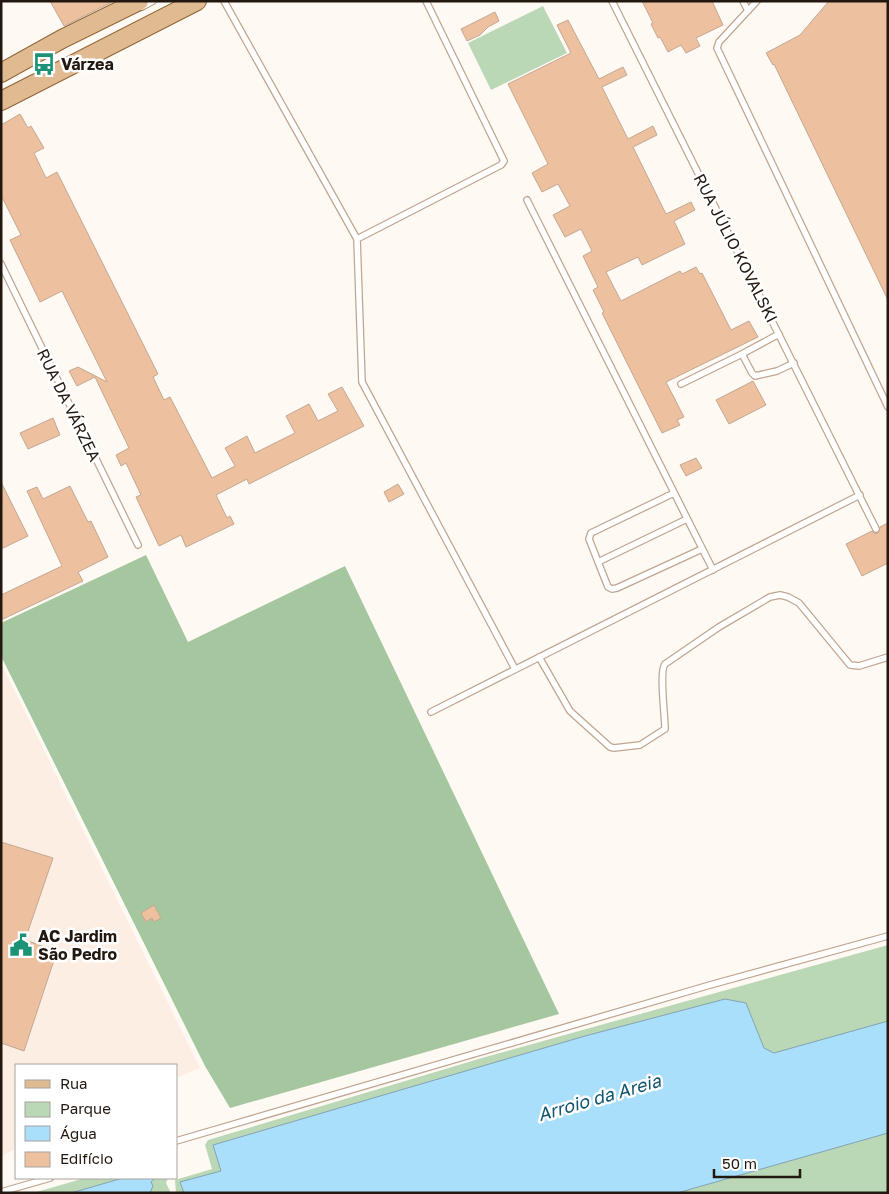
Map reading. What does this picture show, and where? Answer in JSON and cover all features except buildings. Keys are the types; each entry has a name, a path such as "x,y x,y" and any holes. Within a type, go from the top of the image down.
{"main road":[{"path":"1,73 62,39 139,1"},
{"path":"1,101 197,1"}],"lane":[{"path":"1,80 65,45 153,1"},
{"path":"122,31 182,1"},
{"path":"224,1 357,238 362,382 515,669"},
{"path":"357,238 501,165 504,161 426,1"},
{"name":"RUA JÚLIO KOVALSKI","path":"612,1 876,529"},
{"path":"743,1 748,11"},
{"path":"757,1 719,42 718,48 888,407"},
{"path":"1,94 45,71"},
{"path":"527,200 713,570"},
{"name":"RUA DA VÁRZEA","path":"1,264 138,545"},
{"path":"681,384 779,334"},
{"path":"742,354 755,376 777,371 794,363"},
{"path":"674,493 591,533 589,539 608,587 615,589 702,549"},
{"path":"431,712 860,496"},
{"path":"598,562 687,519"},
{"path":"539,657 570,711 610,747 614,748 640,745 664,730 665,703 662,671 665,664 719,627 770,597 780,595 799,603 850,665 859,666 888,657"},
{"path":"178,1140 888,936"},
{"path":"1,1192 46,1179"}],"shaded area":[{"path":"1,663 200,1068 178,1077 178,1064 15,1064 15,1149 1,1156"}],"green space":[{"path":"543,6 567,53 491,90 468,43"},
{"path":"146,555 188,642 345,566 559,1014 230,1108 205,1066 1,656 1,623"},
{"path":"888,945 888,1193 176,1193 175,1180 212,1169 205,1145 208,1140 482,1058"},
{"path":"82,1179 168,1179 166,1183 170,1191 170,1193 33,1193"}],"water":[{"name":"Arroio da Areia","path":"725,999 746,1003 764,1048 774,1053 888,1021 888,1133 677,1193 184,1193 180,1182 221,1171 213,1145 585,1036"},
{"path":"120,1179 154,1179 151,1182 153,1186 150,1193 71,1193"}],"place":[{"name":"Várzea","path":"44,64"},
{"name":"AC Jardim São Pedro","path":"21,945"}]}
